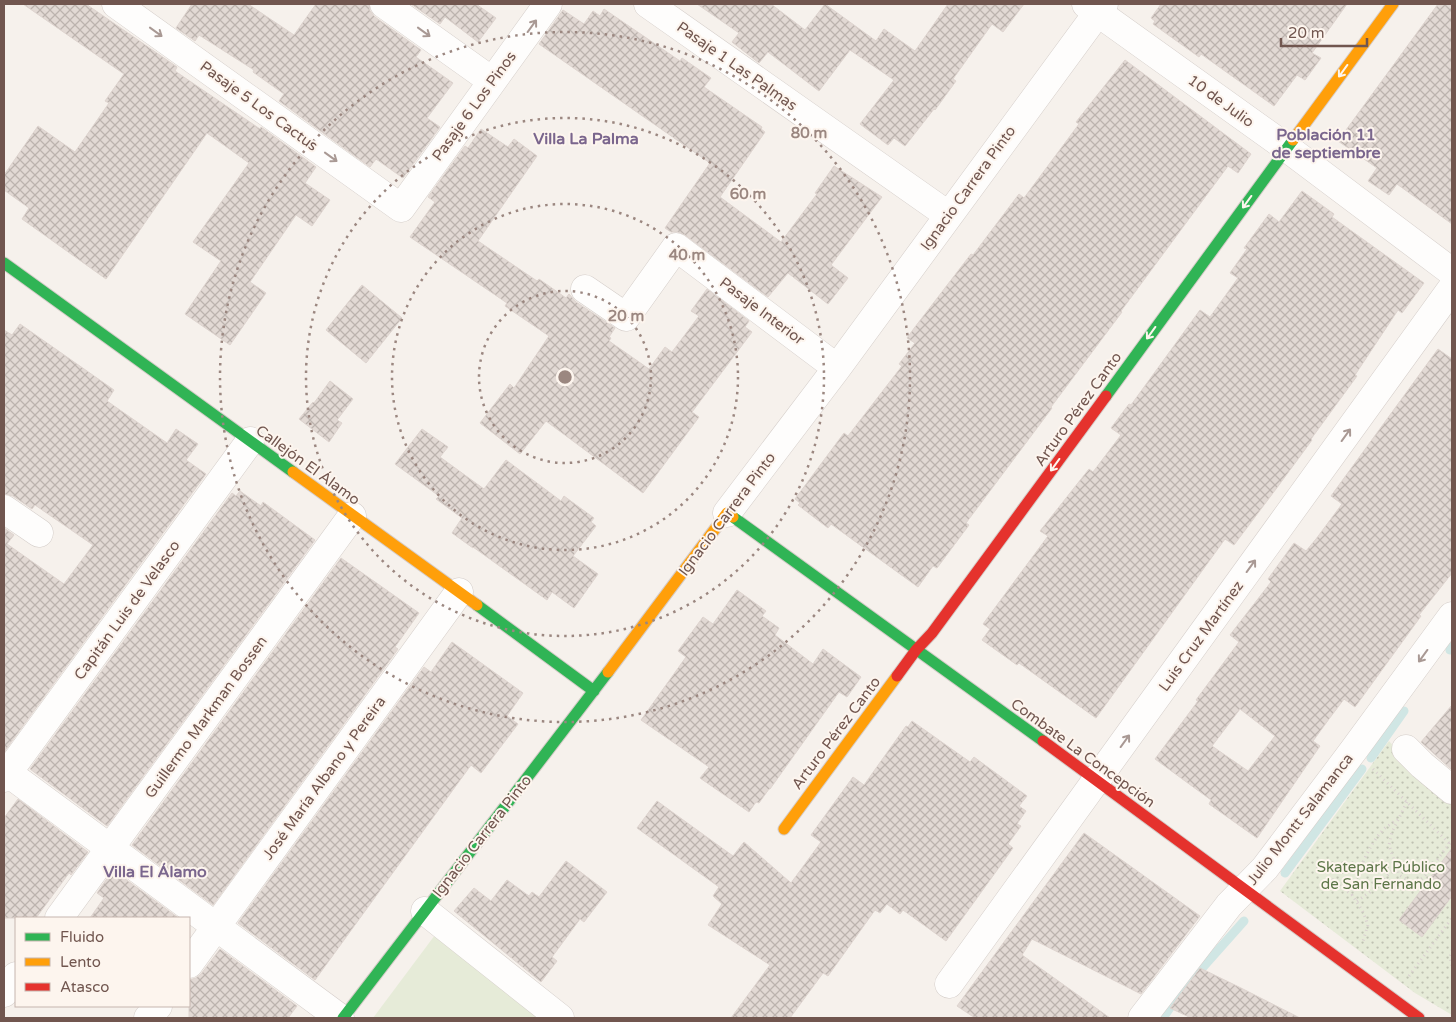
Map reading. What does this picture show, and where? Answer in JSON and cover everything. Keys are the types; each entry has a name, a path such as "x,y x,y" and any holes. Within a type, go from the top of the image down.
{"street":[{"name":"Pasaje 5 Los Cactus","path":"116,4 401,208"},
{"path":"384,4 492,81"},
{"name":"Pasaje 6 Los Pinos","path":"401,208 548,4"},
{"name":"Pasaje 1 Las Palmas","path":"648,4 948,215"},
{"name":"Arturo Pérez Canto","path":"784,829 916,650 938,624 1393,4"},
{"name":"Ignacio Carrera Pinto","path":"342,1018 594,691 837,368 1096,7"},
{"name":"10 de Julio","path":"1096,7 1452,272"},
{"name":"Pasaje Interior","path":"585,289 626,317 676,247 837,368"},
{"name":"Callejón El Álamo","path":"4,263 594,691"},
{"name":"Luis Cruz Martínez","path":"949,984 1452,288"},
{"name":"Capitán Luis de Velasco","path":"6,776 250,441"},
{"path":"4,509 39,533"},
{"name":"Combate La Concepción","path":"728,513 1097,780 1420,1018"},
{"name":"Guillermo Markman Bossen","path":"60,917 352,516"},
{"name":"José María Albano y Pereira","path":"190,963 459,592"},
{"name":"Julio Montt Salamanca","path":"1142,1018 1229,905 1265,868 1353,752 1452,616"},
{"path":"1406,749 1452,790"},
{"path":"6,776 110,849 342,1018"},
{"path":"425,911 560,1018"},
{"path":"4,993 15,977"},
{"path":"148,1018 157,1007"}],"path":[{"path":"1368,765 1407,802 1451,845 1425,876 1415,884 1399,875 1389,845 1392,832 1407,802"},
{"path":"1352,895 1371,847 1384,829 1398,818"},
{"path":"1356,901 1370,892 1396,866"},
{"path":"1332,879 1352,895 1363,912 1368,925 1363,942"},
{"path":"1408,977 1452,918"},
{"path":"1452,950 1450,957 1452,966"}],"green space":[{"name":"Skatepark Público de San Fernando","path":"1389,741 1409,764 1452,800 1452,1015 1415,993 1280,891"},
{"path":"435,935 538,1018 373,1018"}],"building":[{"path":"23,4 86,4 177,67 175,71 260,129 261,127 316,167 305,183 330,200 312,226 296,215 250,282 266,293 230,345 185,314 221,261 193,242 249,163 207,133 106,279 22,219 29,208 4,190 4,175 38,126 75,152 109,103 105,101 124,74"},
{"path":"192,4 248,4 294,35 316,4 369,4 370,11 375,17 421,50 416,57 453,83 427,118 440,127 403,178 376,159 370,167 279,101 284,94 253,72 254,70 199,35 195,41 176,28"},
{"path":"411,4 476,4 496,18 478,42 445,17 440,24"},
{"path":"697,4 771,4 805,30 825,4 876,41 884,29 915,51 948,4 1024,4 1003,32 992,24 953,79 956,81 905,146 894,138 888,145 860,124 894,80 850,50 819,91 768,52 759,63 732,42 739,33"},
{"path":"1161,4 1347,4 1312,53 1321,58 1305,80 1297,75 1274,106 1201,54 1199,57 1153,24 1155,21 1151,18"},
{"path":"1438,4 1452,4 1452,224 1397,184 1389,195 1368,181 1377,168 1338,141"},
{"path":"604,9 680,61 682,58 711,78 704,87 762,127 761,129 765,132 720,197 781,242 817,194 815,193 834,166 882,197 831,265 848,278 828,304 788,273 768,297 685,235 671,232 665,228 710,163 539,44 563,10 584,24 593,11 600,16"},
{"path":"1125,60 1251,154 1238,173 1228,166 966,523 969,525 937,568 933,566 918,587 831,524 828,528 798,505 800,503 795,499 844,433 848,436 902,366 899,364 915,343 907,338 915,327 1019,194 1024,198 1079,124 1076,122"},
{"path":"481,129 508,147 514,139 537,156 478,241 566,298 569,294 576,302 615,328 609,337 611,338 609,341 649,369 665,347 672,352 699,316 691,311 707,289 749,321 745,327 752,332 692,412 699,417 643,493 546,421 520,454 480,423 510,384 514,388 549,336 505,306 507,303 410,237 435,202 428,197 465,146 468,148"},
{"path":"1302,191 1334,214 1332,217 1424,283 1402,313 1398,310 1355,375 1357,376 1234,545 1225,539 1096,718 1019,663 1017,665 982,640 990,629 983,624 1048,536 1040,531 1089,469 1093,472 1121,435 1111,428 1129,404 1131,405 1200,310 1210,317 1238,278 1230,273 1247,249 1244,248 1269,214 1279,222"},
{"path":"362,285 402,318 366,363 326,330"},
{"path":"20,324 114,390 107,401 167,443 176,429 198,444 186,460 206,474 4,752 4,528 14,535 7,544 64,584 93,545 35,505 32,509 13,496 4,494 4,330 12,335"},
{"path":"1438,349 1452,359 1452,573 1419,615 1421,616 1355,707 1344,699 1329,719 1313,741 1320,746 1257,838 1209,804 1211,800 1155,759 1239,642 1230,635 1271,582 1268,579 1294,543 1306,551 1342,504 1331,496","holes":["1240,709 1275,736 1248,771 1212,746"]},
{"path":"330,381 353,399 337,420 342,423 329,442 299,419 314,403"},
{"path":"422,429 448,447 440,457 484,489 506,460 561,501 564,496 594,518 591,522 596,526 573,556 598,574 574,608 552,592 547,600 452,533 462,518 436,499 439,496 395,464"},
{"path":"240,491 261,506 263,502 315,540 107,826 30,769 232,493 236,496"},
{"path":"341,558 419,613 395,647 398,649 213,905 132,845"},
{"path":"737,590 766,611 762,616 779,628 775,635 813,664 823,649 861,677 847,697 839,692 770,789 759,803 756,802 749,812 700,778 709,767 641,720 686,657 678,651 703,617 713,624"},
{"path":"452,642 523,693 507,716 518,724 481,773 471,765 315,980 238,923 424,667 431,672"},
{"path":"1452,705 1452,770 1421,742"},
{"path":"912,721 970,762 974,757 1027,796 1019,806 1026,811 1017,824 1021,826 1008,844 1013,848 946,941 903,910 900,914 887,904 880,913 875,910 828,976 823,973 790,1018 731,1018 770,965 708,925 722,904 713,896 719,887 637,828 657,801 733,856 744,842 791,883 821,842 811,835 853,777 864,785 906,726 908,727"},
{"path":"18,799 88,852 71,875 69,873 37,917 4,918 4,818"},
{"path":"1084,833 1200,916 1141,994 1032,939 1022,955 1110,1018 975,1018 957,1006"},
{"path":"1452,848 1452,896 1422,937 1399,920"},
{"path":"566,861 607,892 584,922 580,919 552,957 557,961 541,982 454,911 474,888 491,901 507,880 529,896 532,892 539,897"},
{"path":"113,870 177,917 91,917 104,898 97,893"},
{"path":"220,949 297,1006 288,1018 189,1018 190,980 201,974"},
{"path":"1200,968 1300,1018 1191,1018 1170,1008"}],"waterway":[{"path":"1371,758 1404,711"},
{"path":"1285,873 1362,769"},
{"path":"1163,1018 1180,993 1244,921"}],"traffic: fast":[{"path":"1106,396 1293,140"},
{"path":"4,263 293,472"},
{"path":"733,517 1043,741"},
{"path":"477,605 594,691"},
{"path":"343,1018 608,672"}],"traffic: slow":[{"path":"1293,140 1393,4"},
{"path":"293,472 477,605"},
{"path":"608,672 727,513 733,517"},
{"path":"784,829 897,676"}],"traffic: jam":[{"path":"897,676 916,650 932,633 1106,396"},
{"path":"1043,741 1419,1018"}],"district":[{"name":"Villa La Palma","path":"586,139"},
{"name":"Población 11 de septiembre","path":"1326,144"},
{"name":"Villa El Álamo","path":"155,872"}]}
